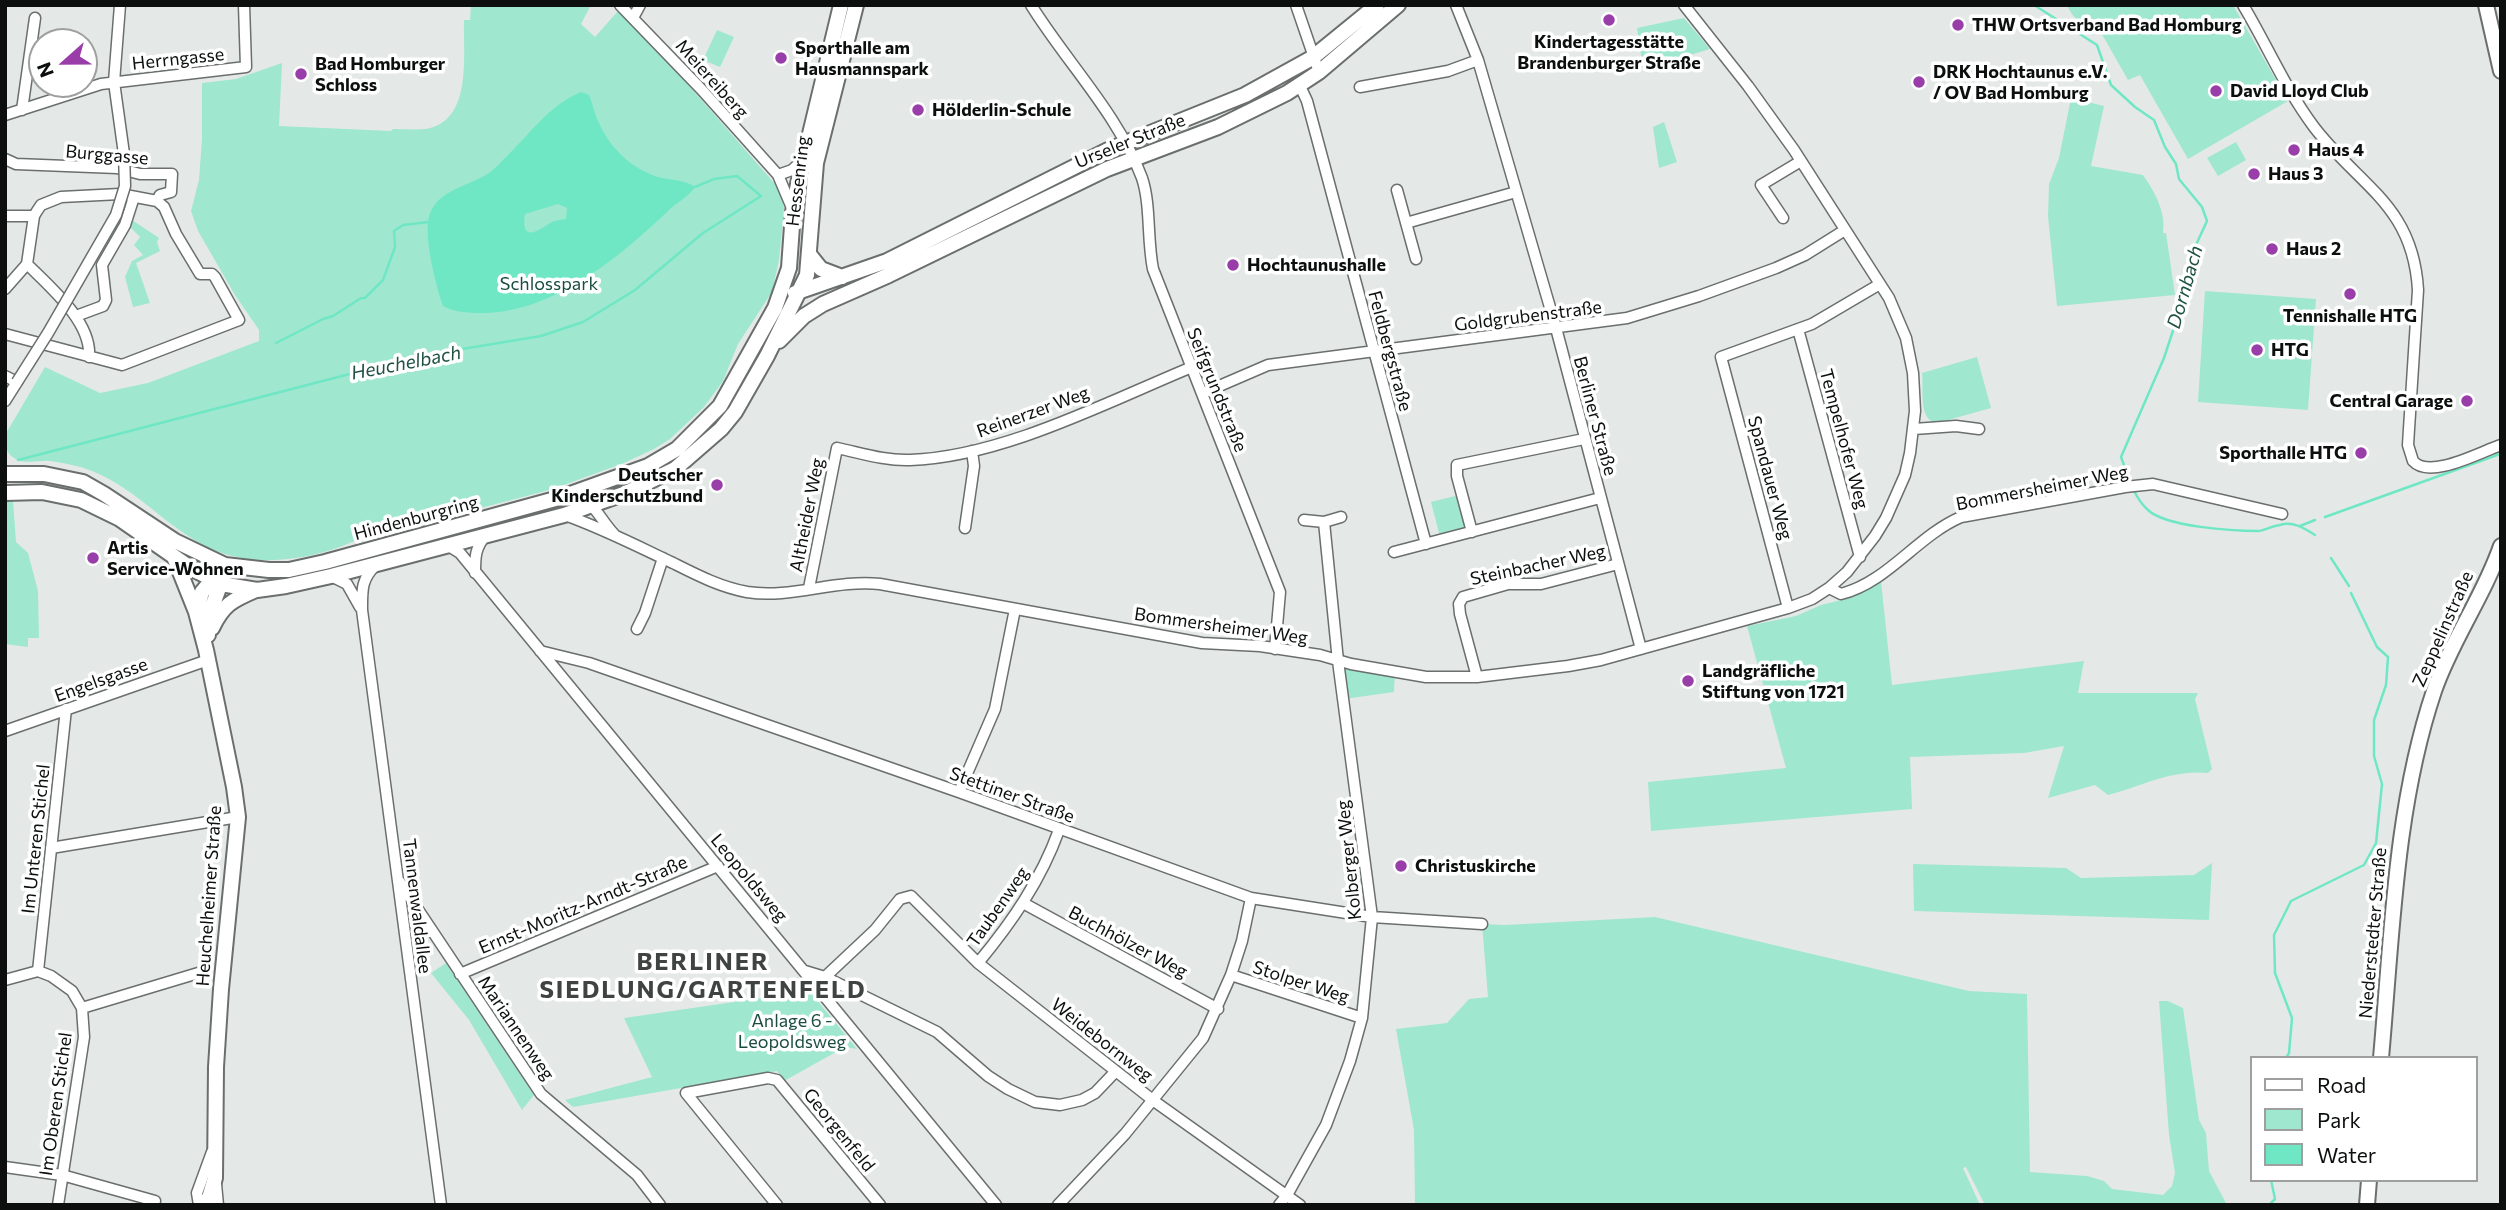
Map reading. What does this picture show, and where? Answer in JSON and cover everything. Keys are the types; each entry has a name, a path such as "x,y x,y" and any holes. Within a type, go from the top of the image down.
{"street":[{"path":"5,401 116,215 125,186 124,154 114,82 120,5"},
{"name":"Herrngasse","path":"5,115 114,82 246,67 244,5"},
{"name":"Meiereiberg","path":"620,5 778,175 788,194 793,212"},
{"path":"633,18 640,5"},
{"name":"Hessenring","path":"775,308 789,268 793,212 803,160 841,5"},
{"name":"Hessenring","path":"767,356 808,268 816,163 856,5"},
{"name":"Seifgrundstraße","path":"1031,5 1125,142 1133,158 1145,191 1148,245 1153,269 1280,592 1275,649"},
{"path":"1296,5 1315,65"},
{"name":"Urseler Straße","path":"767,356 808,314 1133,158 1218,127 1300,86 1315,65 1377,5"},
{"name":"Urseler Straße","path":"775,308 799,291 887,261 1125,142 1315,65 1398,5"},
{"name":"Berliner Straße","path":"1456,5 1478,60 1517,192 1641,649"},
{"path":"1684,5 1748,86 1801,161 1889,298 1906,338 1913,373 1914,429 1910,453 1886,518 1860,557 1829,588"},
{"path":"2243,5 2314,126 2376,191 2398,218 2411,244 2418,290 2408,445 2413,461 2422,468 2437,468 2501,445"},
{"path":"2486,5 2501,71"},
{"path":"22,110 35,18"},
{"path":"1360,87 1448,71 1478,60"},
{"name":"Feldbergstraße","path":"1300,86 1307,101 1426,544"},
{"name":"Burggasse","path":"5,159 16,164 122,168 140,174 172,174 171,192 160,195 156,201"},
{"path":"778,175 792,170 803,160"},
{"path":"1783,218 1761,185 1801,161"},
{"path":"120,194 122,168"},
{"path":"1397,190 1416,259"},
{"path":"1406,223 1517,192"},
{"path":"5,289 27,264 34,216 41,205 61,197 120,194 156,201 164,207 176,234 200,274 212,274 215,277 239,320 122,365 7,335"},
{"path":"76,316 103,306 106,300 103,265 125,225 134,197"},
{"path":"10,216 34,216"},
{"name":"Goldgrubenstraße","path":"1203,393 1268,365 1617,321 1699,296 1792,262 1845,230"},
{"path":"809,254 821,269 842,277"},
{"path":"27,264 76,316 90,348 89,358"},
{"path":"789,268 793,283 799,291"},
{"path":"1798,329 1817,322 1880,284"},
{"name":"Urseler Straße","path":"799,291 814,299 862,287"},
{"name":"Hindenburgring","path":"8,471 54,475 83,482 175,541 225,565 259,570 289,570 566,496 648,466 677,449 720,405 775,308"},
{"name":"Spandauer Weg","path":"1788,608 1721,357 1798,329"},
{"name":"Tempelhofer Weg","path":"1798,329 1860,557"},
{"name":"Hindenburgring","path":"5,493 42,492 81,500 103,509 216,582 257,590 286,586 564,515 617,496 675,469 721,429 767,356"},
{"name":"Reinerzer Weg","path":"837,448 876,457 910,460 972,451 1028,434 1192,367"},
{"path":"5,376 17,383"},
{"path":"1914,429 1956,426 1979,429"},
{"path":"1472,532 1457,465 1584,439"},
{"name":"Altheider Weg","path":"809,589 837,448"},
{"path":"965,528 974,466 972,451"},
{"path":"601,530 592,519 591,505 598,488 605,482"},
{"name":"Bommersheimer Weg","path":"564,515 614,534 712,582 744,591 764,594 871,583 1202,643 1320,655 1338,661 1426,677 1477,677 1568,666 1641,649 1788,608 1812,599 1829,588 1841,594 1861,587 1879,576 1941,528 1961,517 2130,486 2168,486 2282,514"},
{"path":"566,496 581,498 591,505 614,534"},
{"path":"602,516 605,506 617,496"},
{"path":"1394,552 1600,498"},
{"path":"1304,520 1324,522 1341,517"},
{"name":"Kolberger Weg","path":"1279,1205 1287,1195 1335,1104 1362,1018 1373,917 1338,661 1324,522"},
{"path":"475,573 474,554 486,535"},
{"name":"Leopoldsweg","path":"446,545 460,553 996,1205"},
{"name":"Zeppelinstraße","path":"2404,811 2418,747 2435,690 2501,546"},
{"path":"174,557 197,612"},
{"path":"637,629 663,558"},
{"name":"Tannenwaldallee","path":"377,564 368,572 361,585 362,610 441,1205"},
{"name":"Steinbacher Weg","path":"1477,677 1460,614 1459,604 1464,597 1508,584 1541,584 1618,564"},
{"name":"Heuchelheimer Straße","path":"207,648 208,618 216,582 225,565"},
{"name":"Tannenwaldallee","path":"331,576 347,584 362,610"},
{"name":"Heuchelheimer Straße","path":"216,582 202,592 197,612 207,648 238,817 220,989 214,1148 218,1205"},
{"path":"207,648 219,612 228,603 257,590"},
{"path":"959,792 995,709 1015,610"},
{"name":"Engelsgasse","path":"5,731 124,688 207,648"},
{"name":"Stettiner Straße","path":"540,651 589,663 959,792 1251,898 1373,917 1482,923"},
{"name":"Im Unteren Stichel","path":"38,971 66,709"},
{"name":"Niederstedter Straße","path":"2381,1056 2404,811"},
{"path":"51,848 238,817"},
{"name":"Taubenweg","path":"978,963 1023,903 1042,870 1059,830"},
{"name":"Ernst-Moritz-Arndt-Straße","path":"460,974 718,866"},
{"name":"Mariannenweg","path":"398,878 541,1094 637,1175 660,1205"},
{"name":"Weidebornweg","path":"825,976 875,930 897,903 905,896 912,897 978,963 1154,1101 1300,1205"},
{"path":"1058,1205 1154,1101 1203,1038 1231,975 1251,898"},
{"name":"Buchhölzer Weg","path":"1023,903 1218,1009"},
{"path":"5,980 38,971 72,990 82,1008 205,971"},
{"path":"804,971 825,976 937,1032 988,1076 1035,1102 1060,1105 1082,1100 1095,1093 1116,1071"},
{"name":"Stolper Weg","path":"1231,975 1362,1018"},
{"name":"Im Oberen Stichel","path":"58,1205 84,1037 82,1008"},
{"name":"Georgenfeld","path":"777,1205 686,1093 771,1078 785,1087 880,1205"},
{"name":"Heuchelheimer Straße","path":"214,1148 197,1193 201,1205 209,1198 215,1178"},
{"path":"5,1167 62,1175 155,1201"},
{"path":"2367,1205 2369,1182"}],"green space":[{"name":"Schlosspark","path":"471,5 591,5 581,24 595,37 618,11 665,58 782,192 784,209 779,260 772,292 738,344 723,381 704,407 670,439 654,449 553,489 352,542 325,552 281,560 251,559 217,551 180,530 129,491 92,471 50,461 22,461 11,456 6,448 5,435 45,367 100,393 148,383 259,341 259,330 198,231 191,211 199,180 202,83 236,79 282,63 279,126 391,131 426,129 441,123 452,114 458,100 464,68 464,20 470,20"},
{"name":"David Lloyd Club","path":"2067,5 2233,5 2288,101 2188,159 2140,75 2128,80 2099,29 2080,22"},
{"path":"1684,18 1710,49 1643,69 1637,28"},
{"path":"717,30 734,37 720,67 703,60"},
{"path":"2071,98 2104,106 2091,166 2143,175 2155,195 2163,217 2163,233 2166,233 2175,295 2057,306 2048,216 2049,184 2059,158"},
{"path":"1664,122 1677,162 1659,168 1653,127"},
{"path":"2236,142 2246,160 2218,176 2207,158"},
{"path":"132,220 159,238 157,242 160,251 136,263 150,303 133,307 125,277 132,261 143,255 134,245 140,237 128,225"},
{"name":"HTG","path":"2205,291 2316,299 2308,410 2198,402"},
{"path":"1977,357 1991,408 1933,422 1928,418 1923,405 1922,373"},
{"path":"1459,495 1466,522 1461,531 1440,537 1431,502"},
{"path":"13,501 16,542 28,553 38,591 39,638 28,638 28,647 5,644 5,502"},
{"path":"1881,581 1892,685 2084,661 2078,693 2198,693 2195,699 2212,769 2208,773 2170,776 2108,795 2095,785 2048,798 2064,746 2024,753 1910,757 1912,809 1651,831 1648,782 1786,768 1747,626 1796,616 1821,605 1853,597"},
{"path":"1338,661 1395,670 1394,692 1344,699"},
{"path":"2212,863 2209,920 1914,911 1913,864 2066,868 2081,878 2194,875"},
{"path":"1655,917 1969,991 2027,994 2030,1172 2087,1176 2104,1181 2112,1189 2163,1195 2172,1186 2175,1173 2169,1135 2159,1001 2168,1001 2183,1008 2199,1120 2206,1133 2209,1171 2227,1205 1985,1205 1966,1167 1963,1168 1980,1205 1415,1205 1414,1130 1396,1029 1447,1023 1469,999 1488,997 1482,924"},
{"path":"446,963 534,1095 522,1110 469,1020 431,973"},
{"name":"Anlage 6 - Leopoldsweg","path":"798,977 857,1049 845,1047 784,1081 777,1071 573,1107 565,1100 652,1077 624,1018 775,996"}],"water":[{"path":"581,92 589,95 603,131 622,156 638,168 658,177 695,187 603,266 555,295 502,311 475,313 455,311 443,306 433,272 429,244 428,220 435,204 447,194 492,170 549,113","holes":["558,204 567,208 566,219 554,221 533,232 526,230 525,214"]}],"waterway":[{"name":"Dornbach","path":"2034,5 2097,45 2111,85 2154,120 2165,147 2176,164 2179,179 2202,207 2207,221 2190,258 2188,285 2164,358 2121,457 2135,492 2143,505 2157,516 2184,524 2259,531 2289,524 2315,535"},
{"name":"Heuchelbach","path":"18,460 365,370 456,350 541,336 583,322 635,290 703,233 761,196 737,176 714,179 695,187"},
{"path":"276,343 365,298 383,280 395,247 394,231 403,225 429,222"},
{"path":"2325,517 2500,454"},
{"path":"2300,526 2315,520"},
{"path":"2331,558 2349,586"},
{"path":"2287,1056 2292,1018 2275,973 2274,935 2291,901 2364,865 2376,843 2382,784 2374,756 2374,720 2386,685 2388,657 2377,647 2351,593"},
{"path":"2269,1205 2275,1199 2271,1182"}],"place":[{"name":"Kindertagesstätte Brandenburger Straße","path":"1609,20"},
{"name":"THW Ortsverband Bad Homburg","path":"1958,25"},
{"name":"Sporthalle am Hausmannspark","path":"781,58"},
{"name":"Bad Homburger Schloss","path":"301,74"},
{"name":"DRK Hochtaunus e.V. / OV Bad Homburg","path":"1919,82"},
{"name":"David Lloyd Club","path":"2216,91"},
{"name":"Hölderlin-Schule","path":"918,110"},
{"name":"Haus 4","path":"2294,150"},
{"name":"Haus 3","path":"2254,174"},
{"name":"Haus 2","path":"2272,249"},
{"name":"Hochtaunushalle","path":"1233,265"},
{"name":"Tennishalle HTG","path":"2350,294"},
{"name":"HTG","path":"2257,350"},
{"name":"Central Garage","path":"2467,401"},
{"name":"Sporthalle HTG","path":"2361,453"},
{"name":"Deutscher Kinderschutzbund","path":"717,485"},
{"name":"Artis Service-Wohnen","path":"93,558"},
{"name":"Landgräfliche Stiftung von 1721","path":"1688,681"},
{"name":"Christuskirche","path":"1401,866"}],"district":[{"name":"BERLINER SIEDLUNG/GARTENFELD","path":"703,976"}]}
